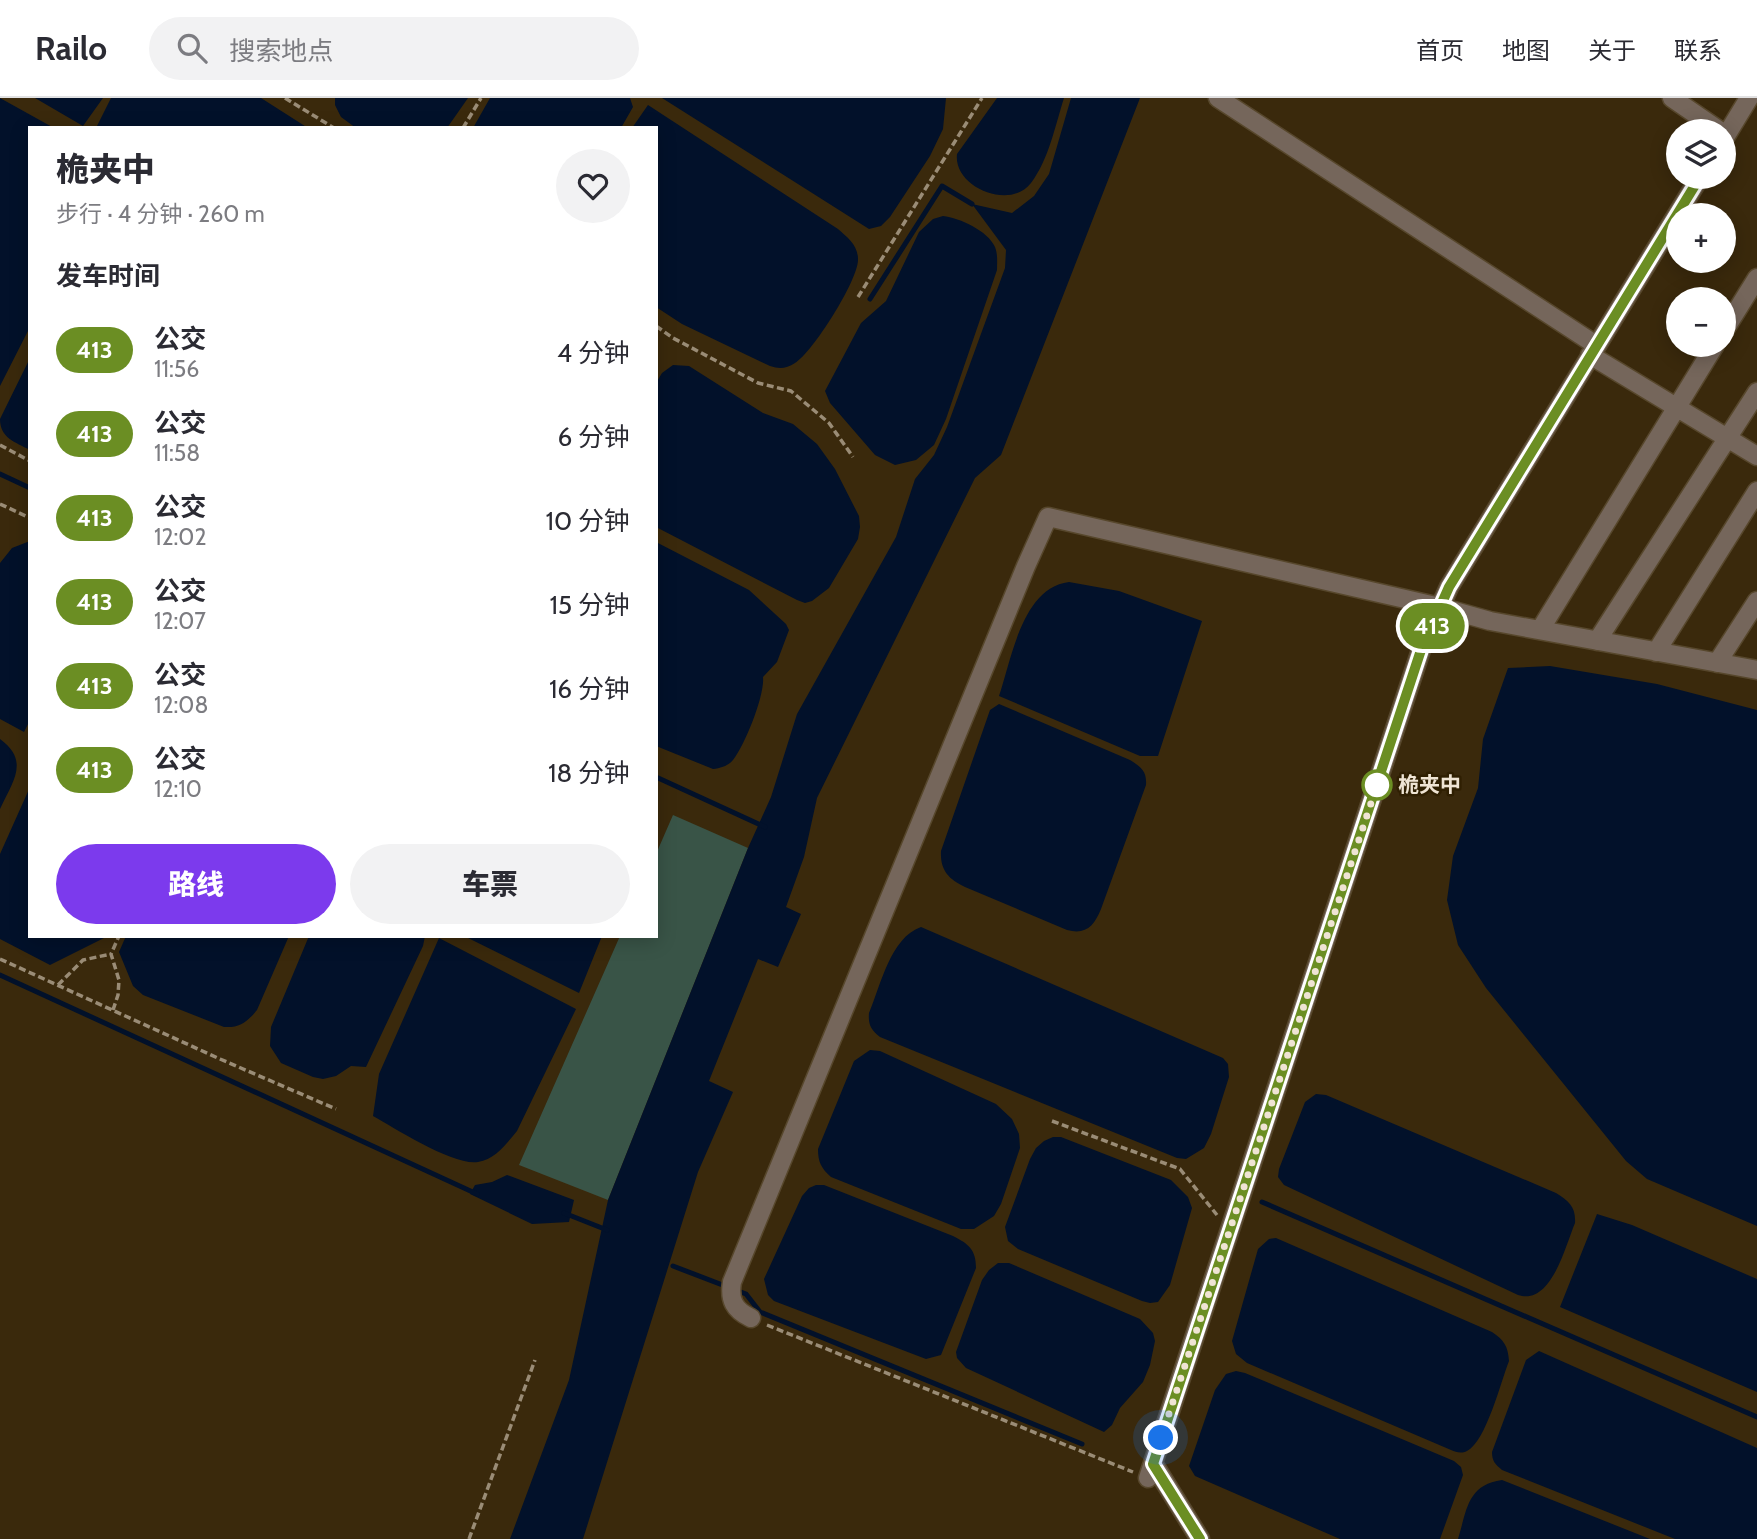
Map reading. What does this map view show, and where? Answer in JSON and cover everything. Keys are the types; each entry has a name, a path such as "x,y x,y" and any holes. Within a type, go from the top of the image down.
{"street":[{"path":"1218,98 1676,407 1757,456"},
{"path":"1672,98 1701,119"},
{"path":"1734,119 1749,98"},
{"path":"1200,1539 1150,1471 1421,650 1449,587 1693,189"},
{"path":"1736,312 1757,278"},
{"path":"1540,630 1707,357"},
{"path":"1597,640 1757,392"},
{"path":"1656,652 1757,491"},
{"path":"751,1318 740,1313 733,1305 730,1294 732,1282 1048,517 1440,607 1490,621 1757,670"},
{"path":"1717,663 1757,601"}],"path":[{"path":"285,98 331,126"},
{"path":"464,126 481,98"},
{"path":"858,297 982,98"},
{"path":"658,327 758,383 792,391 829,422 853,457"},
{"path":"0,445 28,460"},
{"path":"0,504 28,516"},
{"path":"113,1010 119,980 111,954 118,938"},
{"path":"58,985 83,960 111,954"},
{"path":"0,959 336,1109"},
{"path":"1052,1121 1180,1168 1230,1230"},
{"path":"751,1318 1150,1471"},
{"path":"470,1539 535,1360"}],"green space":[{"path":"673,815 748,848 608,1200 519,1165 619,938 658,938 658,849"}],"water":[{"path":"0,98 50,126 28,126 28,331 0,386"},
{"path":"35,98 103,98 83,126"},
{"path":"111,98 261,98 305,126 97,126"},
{"path":"335,98 468,98 448,126 353,126 341,117 335,105"},
{"path":"490,98 630,98 633,107 622,126 474,126"},
{"path":"662,98 946,98 943,129 930,156 890,217 881,226 869,229"},
{"path":"997,98 1064,98 1051,142 1037,174 1022,191 1010,195 997,195 973,185 958,166 957,154"},
{"path":"1071,98 1140,98 1001,455 975,478 817,798 804,857 786,907 801,914 778,967 758,959 709,1081 733,1092 698,1172 583,1539 510,1539 569,1380 608,1200 748,848 771,797 797,714 896,537 915,479 934,455 947,427 1005,268 1006,250 972,204 1012,213 1034,196 1049,174"},
{"path":"648,105 838,229 854,245 858,254 856,269 843,298 813,345 792,365 782,368 770,366 682,324 658,308 658,126 633,126"},
{"path":"943,216 965,222 991,241 996,250 997,270 946,419 934,445 916,460 895,465 875,455 830,403 825,391 861,323 886,301 919,232 933,219"},
{"path":"28,362 28,449 6,435 0,419"},
{"path":"673,365 689,366 763,413 793,424 817,444 835,469 859,516 858,539 829,588 812,601 805,603 797,600 658,528 658,380"},
{"path":"28,542 28,724 24,732 0,719 0,563 12,548"},
{"path":"658,543 749,590 786,624 789,630 777,662 763,677 758,707 743,743 729,764 713,769 658,747"},
{"path":"1069,582 1119,591 1202,621 1158,756 1140,756 999,696 1014,645 1030,611 1040,597 1053,587"},
{"path":"1550,666 1657,684 1757,710 1757,1226 1647,1179 1626,1161 1486,988 1458,945 1447,900 1453,856 1478,788 1483,739 1508,668"},
{"path":"999,704 1130,760 1144,773 1146,785 1101,909 1092,924 1084,930 1067,930 965,887 954,881 944,869 941,851 990,710"},
{"path":"0,739 9,747 17,763 14,780 0,809"},
{"path":"28,791 28,938 104,938 50,965 0,939 0,854"},
{"path":"921,927 1223,1058 1228,1064 1229,1077 1204,1148 1186,1159 1177,1158 880,1037 871,1027 869,1013 894,952 901,941"},
{"path":"125,938 288,938 257,1010 243,1023 230,1027 143,995 133,986 119,952"},
{"path":"308,938 425,938 366,1067 351,1066 336,1076 323,1079 313,1077 281,1063 270,1046 271,1027"},
{"path":"439,938 576,1009 517,1131 495,1154 478,1162 468,1162 440,1153 373,1116 379,1074"},
{"path":"468,938 601,938 579,993"},
{"path":"870,1050 880,1051 996,1104 1012,1119 1019,1134 1020,1148 1001,1204 994,1216 974,1229 961,1229 831,1177 825,1171 819,1161 818,1149 854,1061"},
{"path":"1316,1094 1326,1095 1565,1199 1573,1209 1575,1223 1548,1283 1530,1296 1518,1295 1284,1185 1278,1177 1279,1169 1305,1102"},
{"path":"1053,1137 1061,1137 1171,1180 1188,1197 1192,1208 1170,1285 1158,1302 1142,1301 1018,1249 1008,1241 1005,1227 1030,1159 1036,1148"},
{"path":"507,1175 574,1200 569,1222 532,1224 470,1194 475,1185 492,1182"},
{"path":"816,1185 824,1185 953,1236 970,1248 975,1257 976,1268 941,1355 926,1359 774,1301 768,1295 764,1279 802,1196"},
{"path":"1597,1214 1632,1225 1757,1279 1757,1392 1560,1307"},
{"path":"1276,1238 1492,1332 1502,1341 1509,1361 1487,1424 1474,1445 1465,1452 1453,1451 1247,1363 1236,1354 1232,1341 1258,1249 1269,1239"},
{"path":"998,1263 1009,1263 1140,1319 1153,1333 1155,1341 1143,1382 1120,1408 1112,1425 1104,1432 966,1368 957,1358 956,1352 982,1280"},
{"path":"1539,1351 1757,1448 1757,1539 1675,1539 1502,1470 1494,1462 1492,1452 1526,1360"},
{"path":"1236,1371 1454,1461 1461,1467 1463,1475 1440,1539 1340,1539 1195,1476 1189,1466 1215,1390 1226,1374"},
{"path":"1502,1480 1650,1539 1458,1539 1470,1500 1475,1493 1490,1483"}],"waterway":[{"path":"870,299 942,186 972,204"},
{"path":"0,474 28,487"},
{"path":"658,778 765,827"},
{"path":"0,975 477,1194"},
{"path":"1262,1202 1757,1417"},
{"path":"564,1213 607,1230"},
{"path":"673,1266 746,1294 760,1312 1082,1444"}],"bus line":[{"name":"413","path":"1200,1539 1153,1464 1421,650 1449,587 1693,189"}],"place":[{"name":"桅夹中","path":"1377,785"}],"route":[{"path":"1161,1438 1378,782 1377,785"}]}
